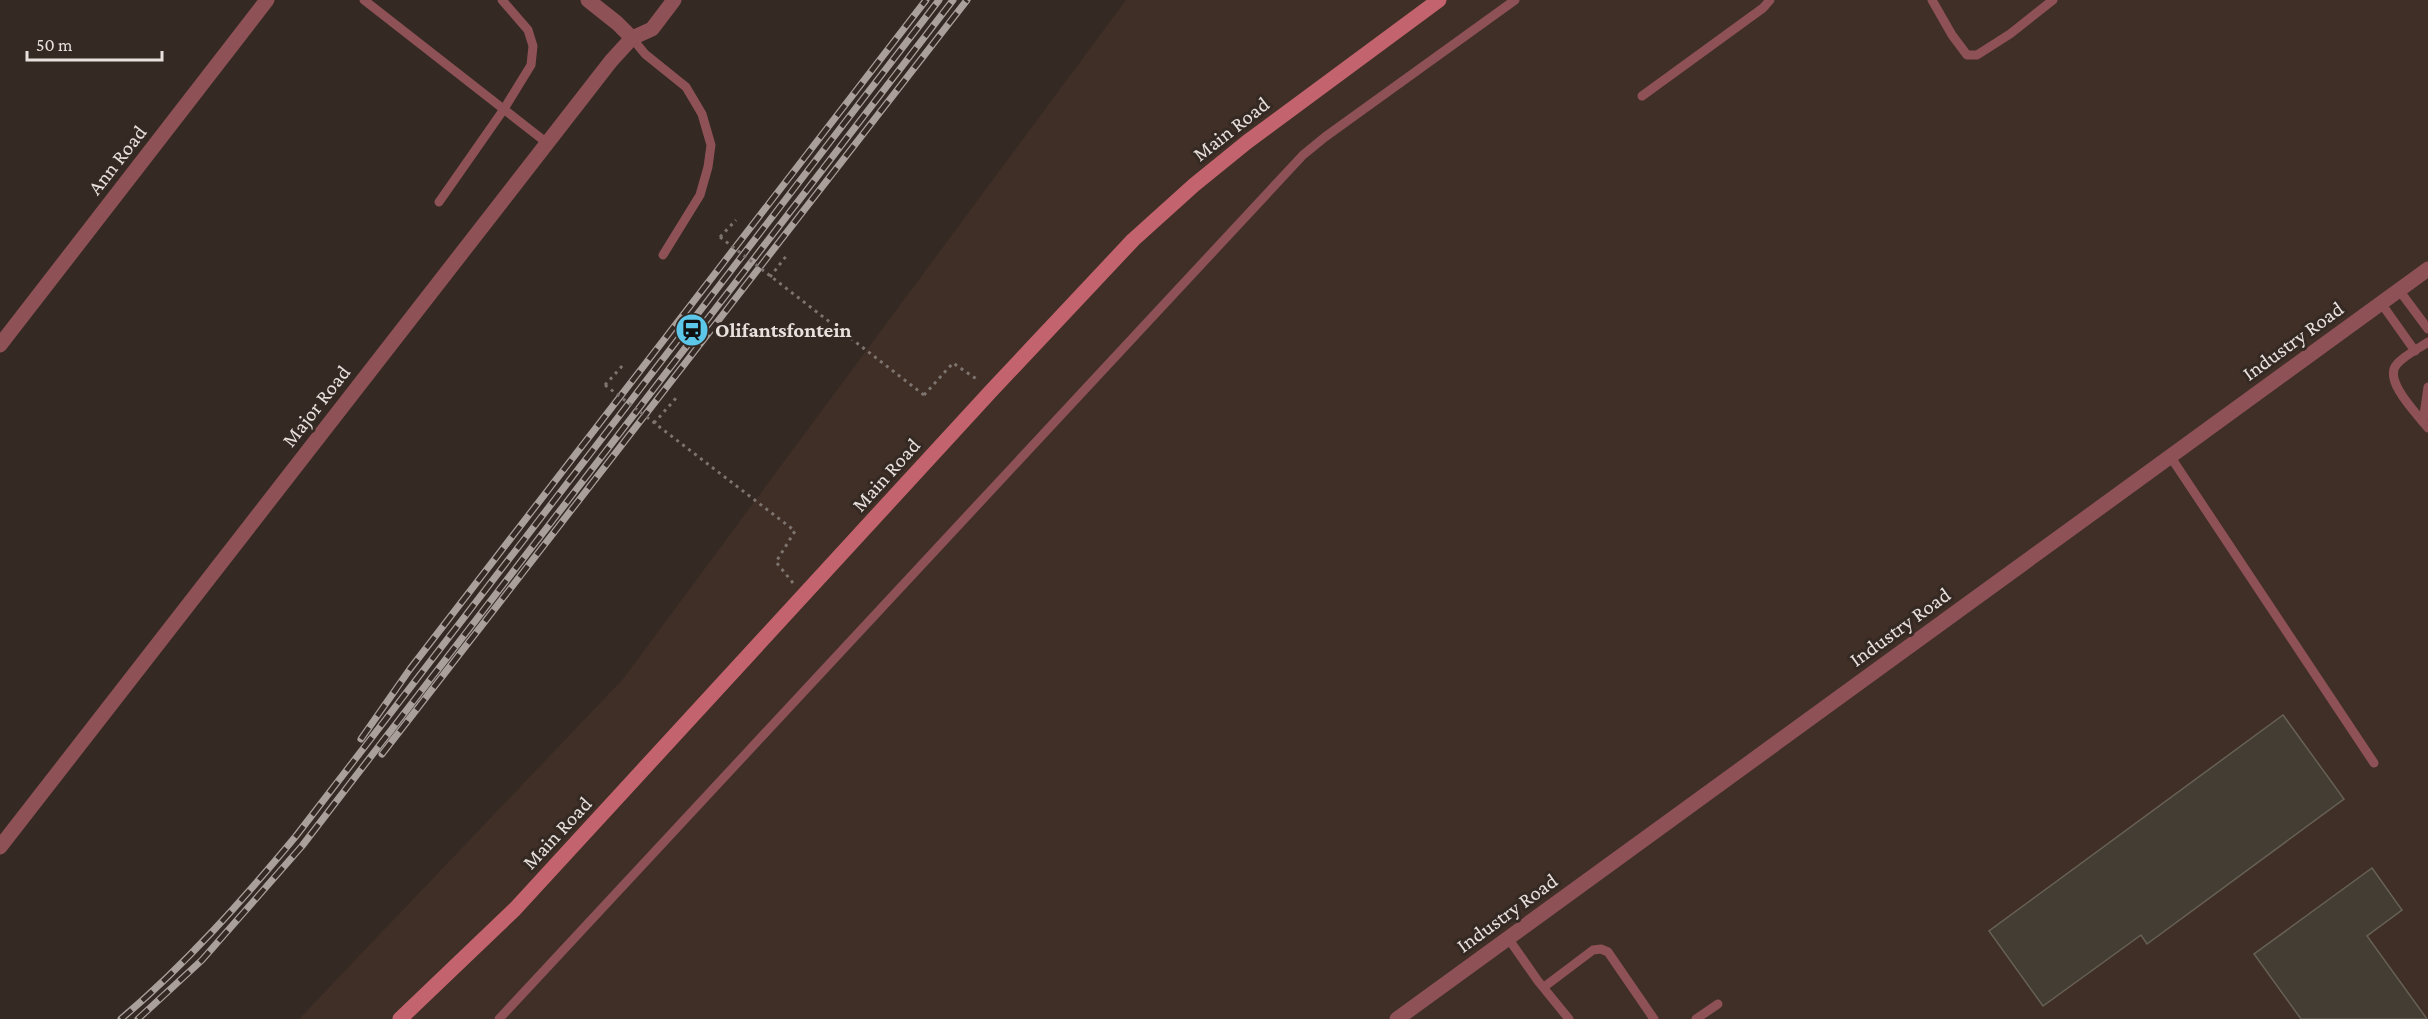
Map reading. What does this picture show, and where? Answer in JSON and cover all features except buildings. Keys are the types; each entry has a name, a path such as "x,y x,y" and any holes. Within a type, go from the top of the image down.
{"main road":[{"name":"Main Road","path":"400,1019 515,909 1133,240 1194,185 1271,123 1439,0"}],"street":[{"path":"588,0 632,38"},
{"name":"Major Road","path":"0,847 611,61 632,38 652,29 674,0"},
{"name":"Ann Road","path":"0,345 259,3"},
{"name":"Industry Road","path":"1397,1019 2428,269"}],"lane":[{"path":"364,0 547,143"},
{"path":"439,202 504,109 531,65 533,46 528,30 502,0"},
{"path":"499,1019 1303,155 1515,0"},
{"path":"1642,96 1763,8 1770,0"},
{"path":"1932,0 1952,35 1968,55 1977,55 2010,34 2053,0"},
{"path":"632,38 645,54 686,87 702,114 711,145 700,195 663,255"},
{"path":"2399,290 2428,329"},
{"path":"2381,303 2415,351"},
{"path":"2426,425 2397,388 2392,372 2396,365 2428,342"},
{"path":"2426,425 2428,387"},
{"path":"2170,456 2374,763"},
{"path":"1508,938 1569,1019"},
{"path":"1544,987 1593,950 1601,949 1608,952 1654,1019"},
{"path":"1696,1019 1719,1004"}],"path":[{"path":"736,220 720,237 924,395 952,363 992,390"},
{"path":"770,277 787,255"},
{"path":"624,364 605,385 795,531 776,562 804,596"},
{"path":"654,423 677,397"}],"shaded area":[{"path":"1126,0 2428,0 2428,1019 299,1019 623,679"}],"railway":[{"path":"361,739 410,669 926,0"},
{"path":"121,1019 213,931 296,836 939,0"},
{"path":"138,1019 202,960 302,846 953,0"},
{"path":"382,754 967,0"}],"place":[{"name":"Olifantsfontein","path":"692,330"}]}
